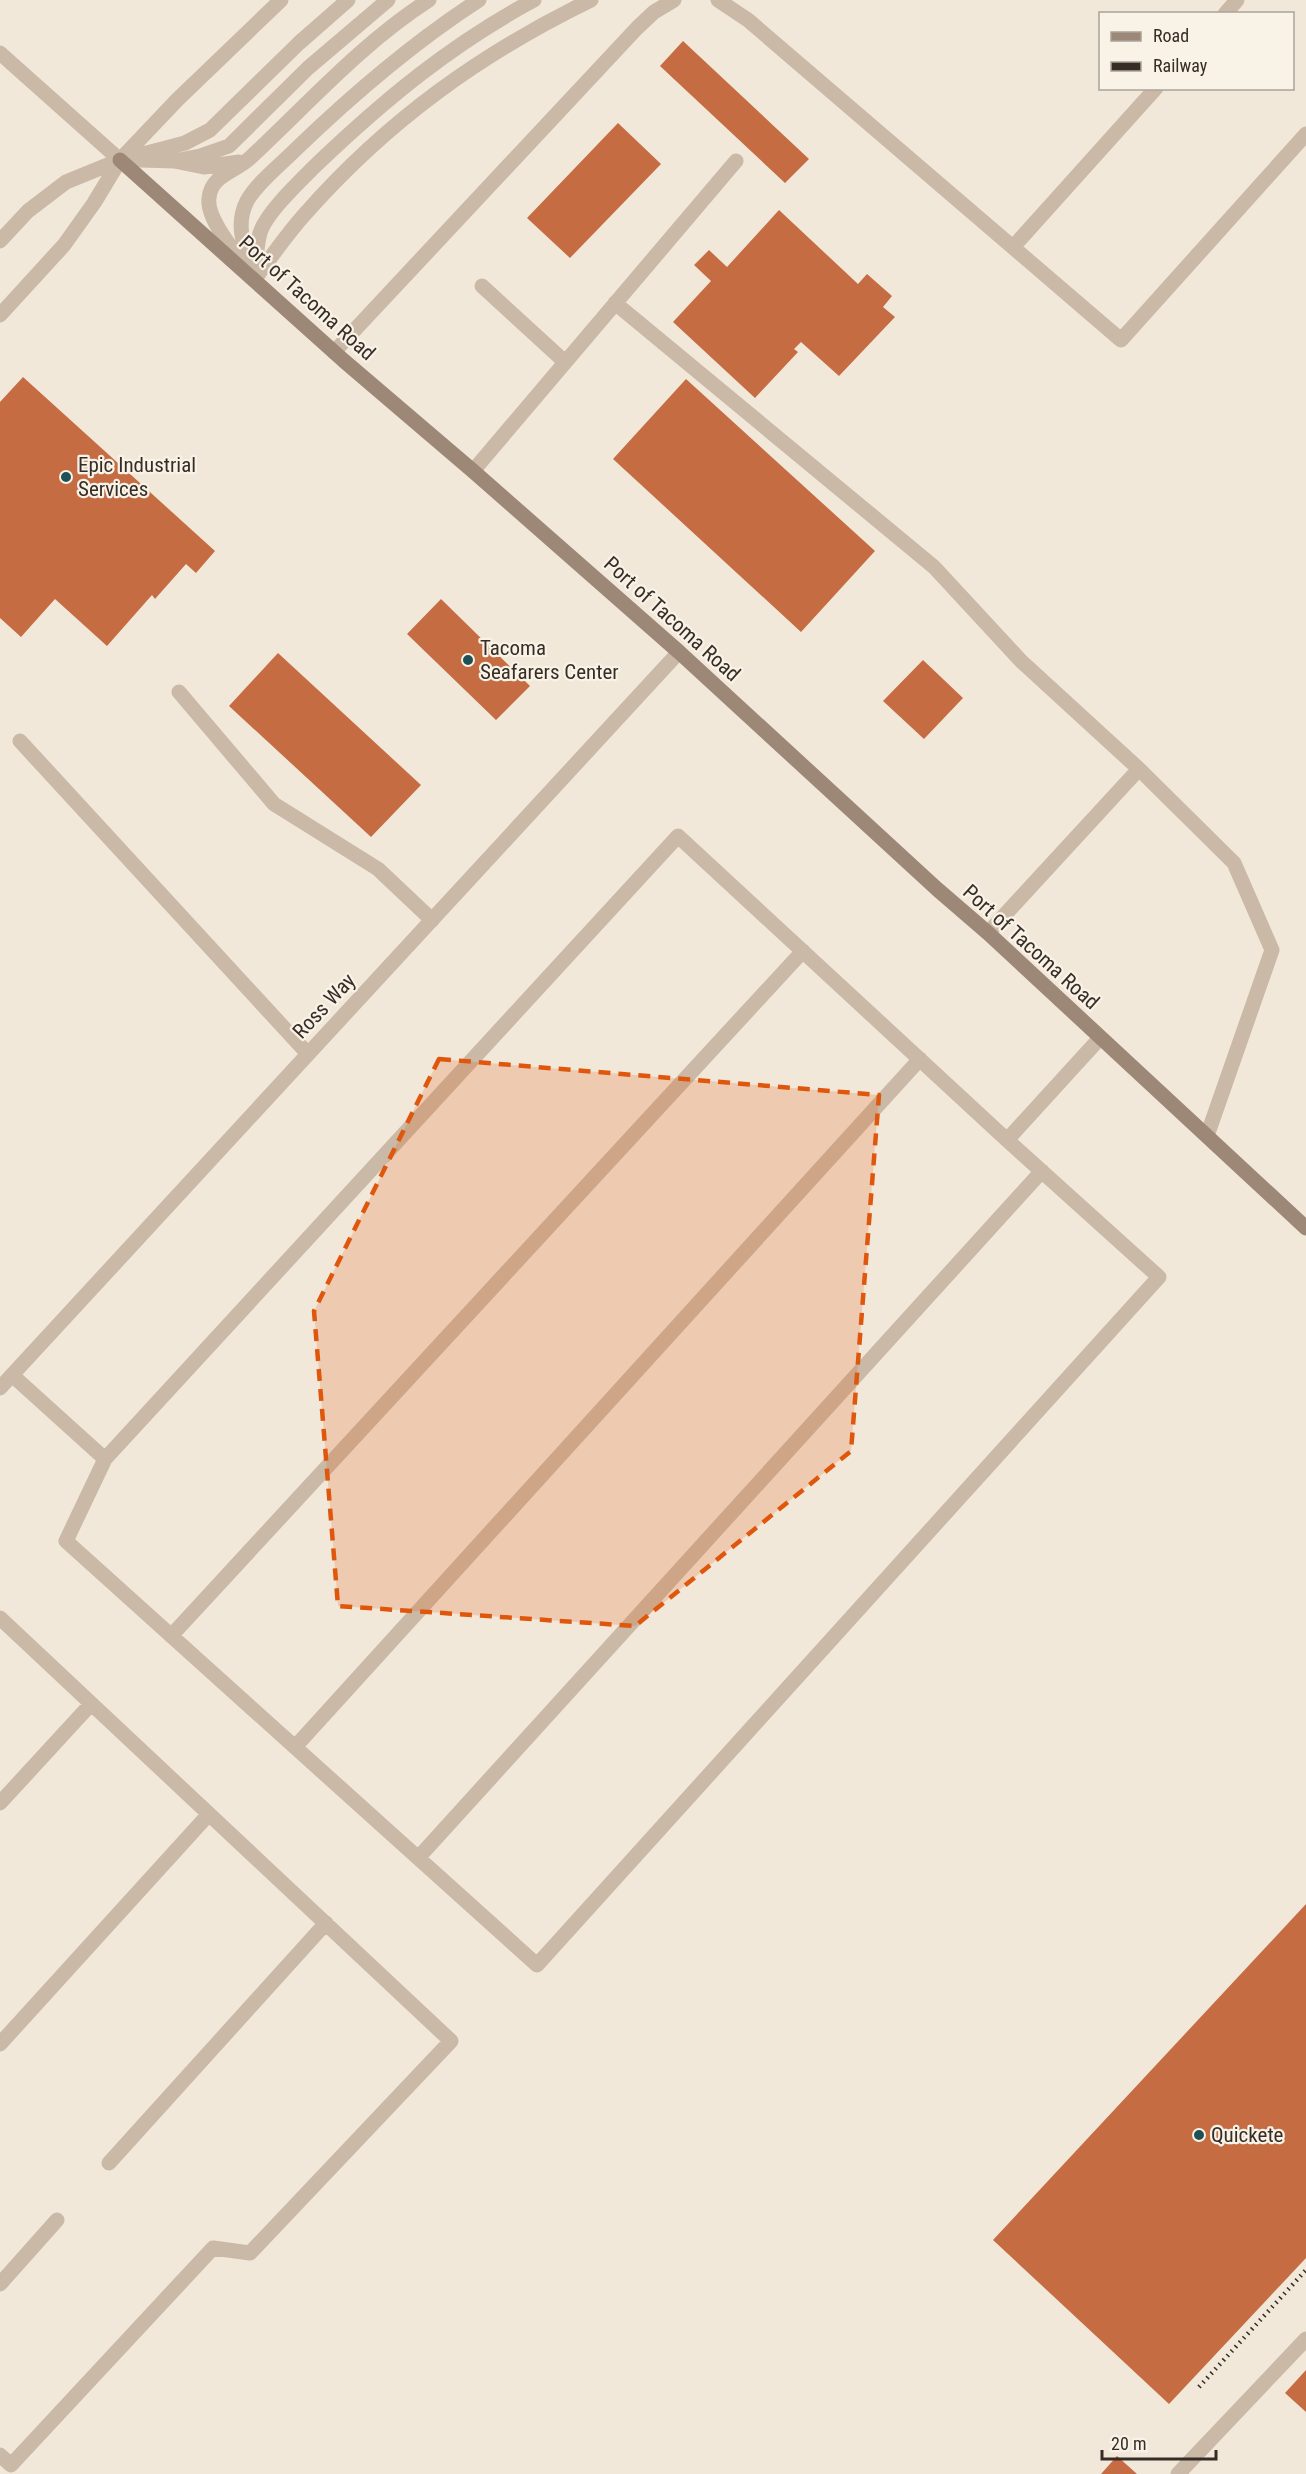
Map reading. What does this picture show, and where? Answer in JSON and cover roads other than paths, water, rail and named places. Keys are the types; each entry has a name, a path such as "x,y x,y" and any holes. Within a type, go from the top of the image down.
{"main road":[{"name":"Port of Tacoma Road","path":"120,160 334,352 679,652 988,933 1306,1228"}],"street":[{"path":"0,315 64,245 120,160 177,100 281,0"},
{"path":"0,241 28,211 66,182 120,160 185,143 210,130 299,43 348,0"},
{"path":"174,161 200,156 229,146 308,68 388,0"},
{"path":"255,279 220,233 208,201 212,185 226,173 247,161 360,55 429,0"},
{"path":"255,279 239,229 247,201 274,171 370,80 429,33 479,0"},
{"path":"255,279 260,232 284,196 362,121 428,66 491,24 534,0"},
{"path":"255,279 328,189 413,109 446,84 507,45 591,0"},
{"path":"334,352 637,28 654,12 674,0"},
{"path":"718,0 748,20 1121,340 1306,134"},
{"path":"1227,12 1237,0"},
{"name":"Port of Tacoma Road","path":"0,53 120,160"},
{"path":"1014,246 1154,90"},
{"path":"120,160 174,161 204,167 247,161"},
{"path":"473,471 736,161"},
{"path":"482,286 565,363"},
{"path":"615,303 934,567 1021,661 1139,769 1234,863 1272,950 1207,1136"},
{"name":"Ross Way","path":"0,1388 679,652"},
{"path":"179,692 274,804 378,869 432,920"},
{"path":"20,741 308,1054"},
{"path":"988,933 1139,769"},
{"path":"678,836 803,951 1007,1140 1159,1276 537,1965 66,1541 105,1459 678,836"},
{"path":"171,1636 803,951"},
{"path":"1007,1140 1100,1038"},
{"path":"295,1748 920,1059"},
{"path":"418,1858 1042,1170"},
{"path":"12,1375 105,1459"},
{"path":"0,1618 451,2041 250,2253 213,2248 11,2465 0,2455"},
{"path":"0,1803 91,1704"},
{"path":"0,2044 209,1814"},
{"path":"109,2163 326,1923"},
{"path":"0,2284 57,2220"},
{"path":"1178,2474 1306,2339"}],"railway":[{"path":"1199,2387 1306,2270"}],"place":[{"name":"Epic Industrial Services","path":"66,477"},
{"name":"Tacoma Seafarers Center","path":"468,660"},
{"name":"Quickete","path":"1199,2135"}]}
